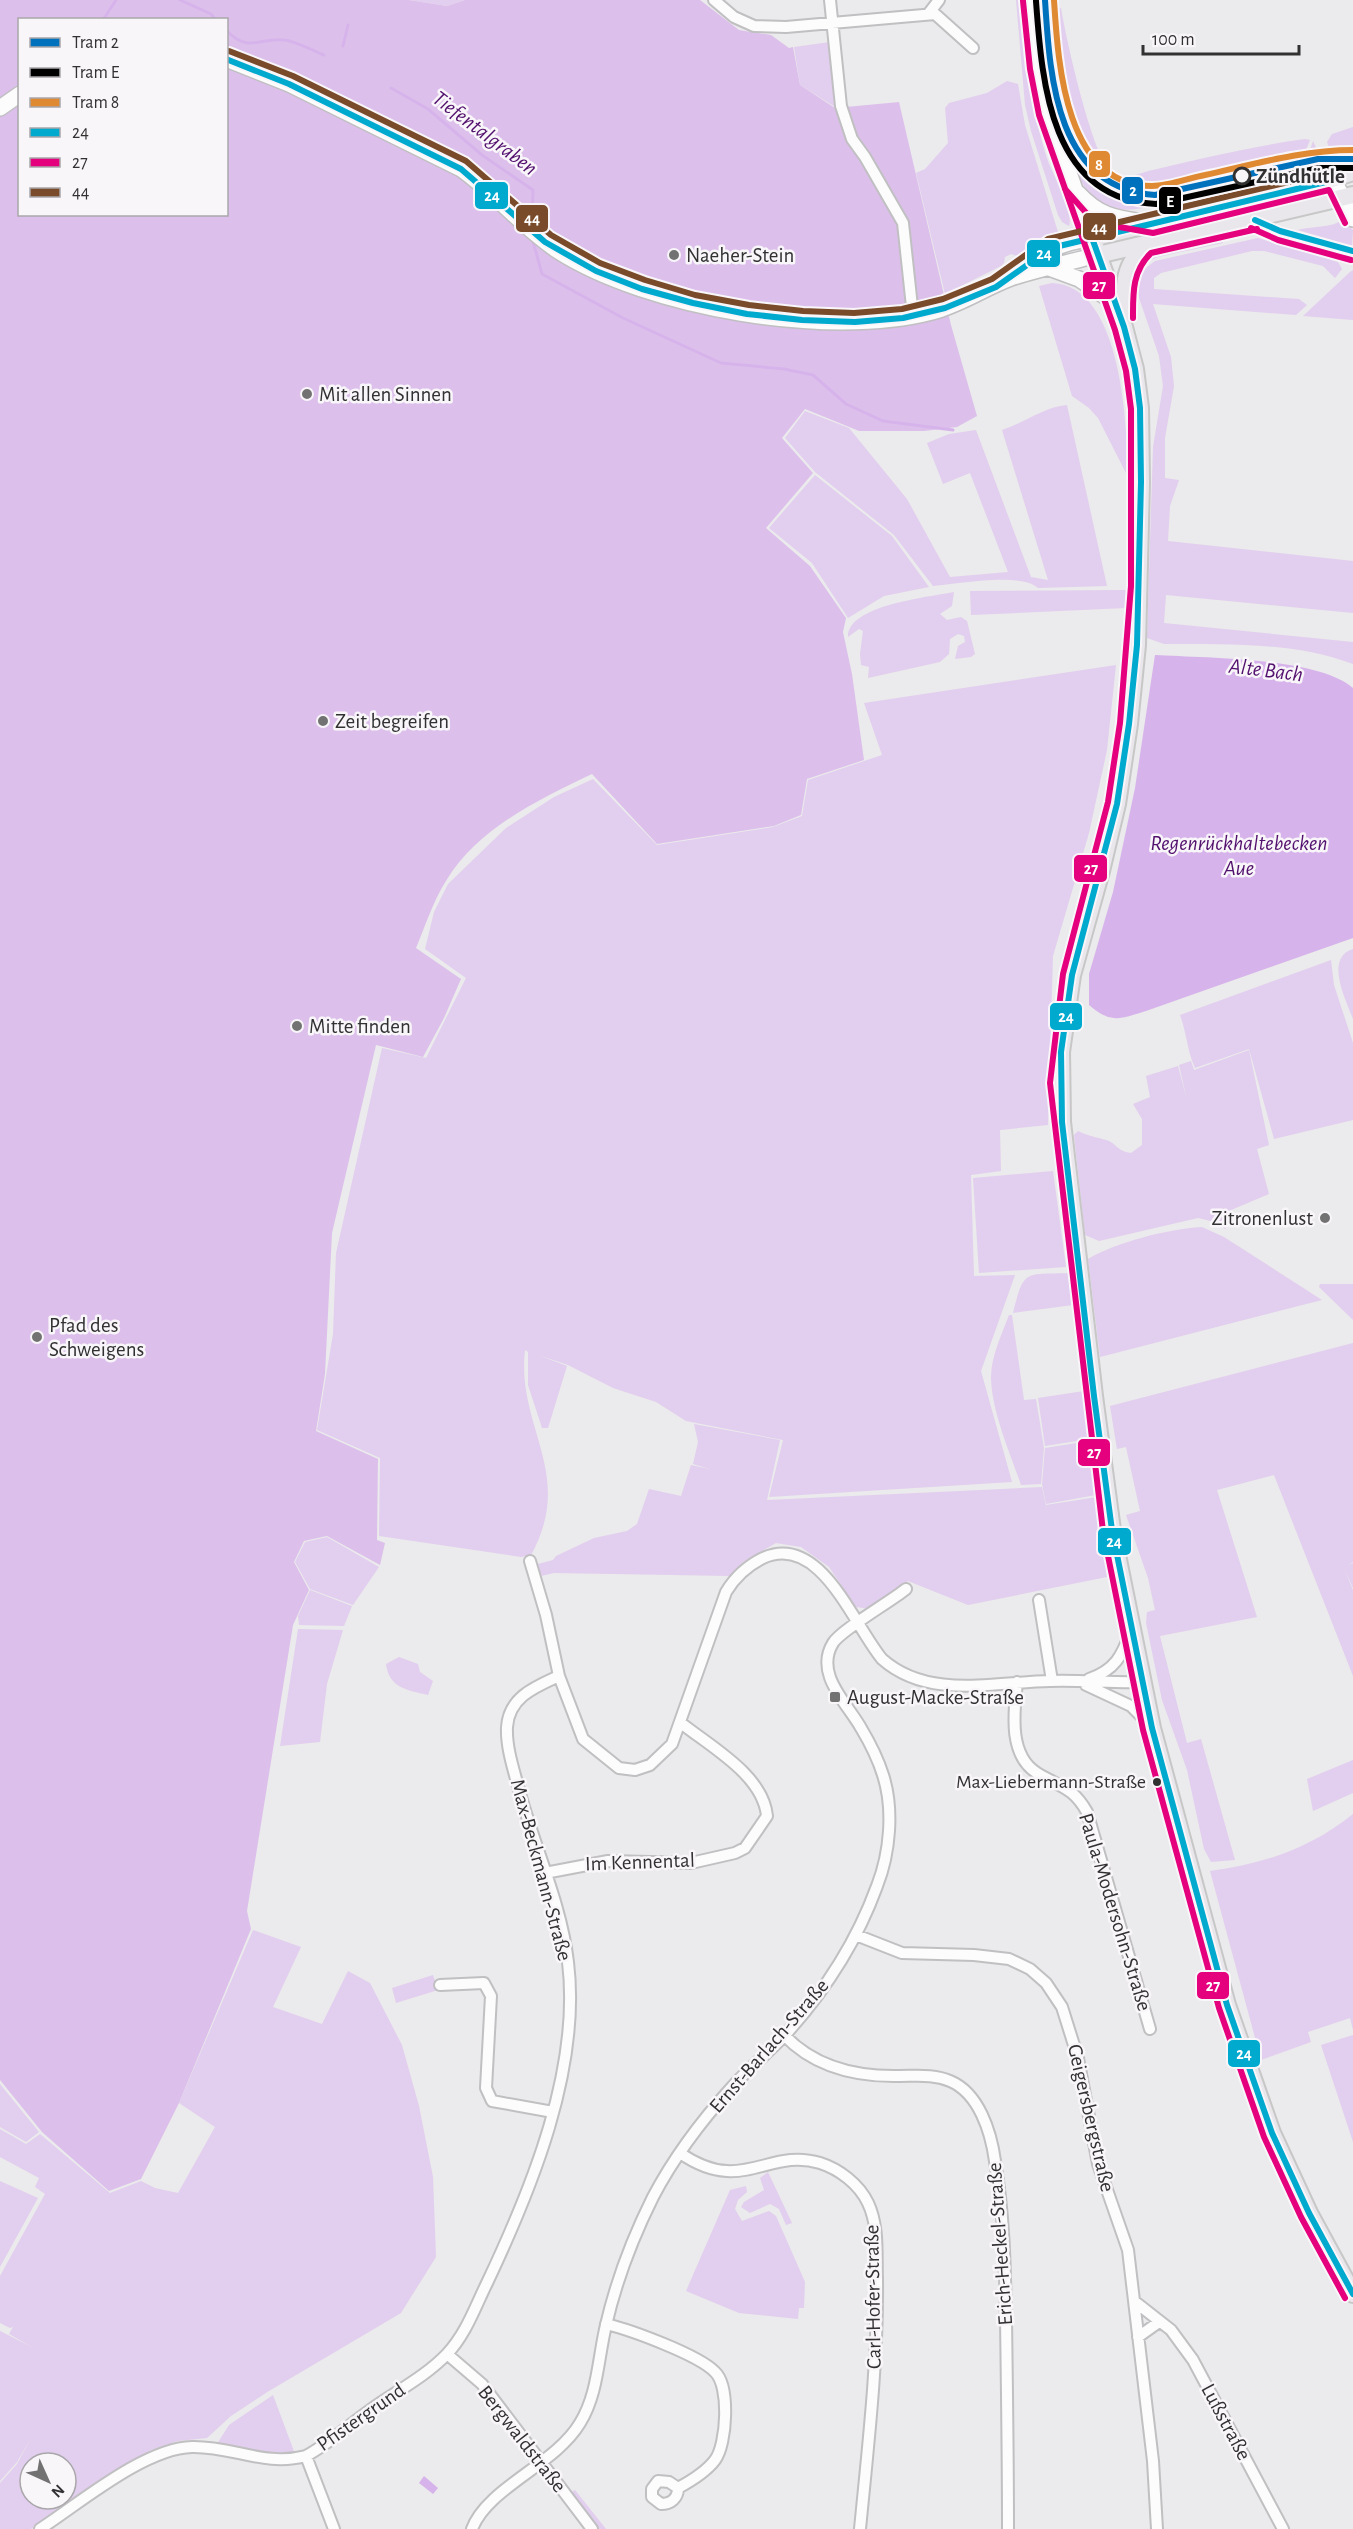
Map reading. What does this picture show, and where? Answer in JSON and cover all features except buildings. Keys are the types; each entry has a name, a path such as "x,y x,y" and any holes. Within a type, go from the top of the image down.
{"main road":[{"path":"1353,172 1334,180 1092,238 1124,327 1135,369 1141,426 1137,645 1117,804 1072,975 1064,1025 1059,1084 1094,1396 1112,1530 1152,1728 1227,2005 1272,2133 1309,2213 1353,2294"},
{"path":"1098,255 1348,197"},
{"path":"1124,327 1123,286 1132,259 1147,245"}],"street":[{"path":"714,0 734,17 754,26 832,23 935,14 973,48"},
{"path":"830,0 841,106 852,139 866,157 903,223 914,316"},
{"path":"929,13 939,0"},
{"path":"1011,278 1038,255 1057,246 1092,238 1056,139 1043,92 1032,0"},
{"path":"228,60 261,71 440,157 480,182 536,234 558,250 607,275 701,305 832,323 914,316 956,304 1011,278 1098,255"},
{"path":"0,108 18,95"},
{"path":"1334,180 1348,197 1353,219"},
{"path":"1074,189 1094,209 1107,216 1154,224"},
{"path":"1049,268 1079,279 1115,303"},
{"path":"530,1561 546,1615 559,1676 583,1739 619,1768 635,1770 650,1765 672,1744 726,1592 734,1580 753,1563 772,1554 784,1553 804,1559 832,1584 882,1659 911,1678 964,1686 1052,1681 1143,1682"},
{"path":"857,1624 906,1589"},
{"path":"1039,1600 1052,1681"},
{"name":"Ernst-Barlach-Straße","path":"472,2529 476,2519 487,2506 541,2464 573,2434 587,2412 606,2324 637,2233 653,2198 680,2152 731,2087 784,2035 822,1989 856,1935 884,1868 888,1827 882,1771 864,1734 828,1672 827,1660 835,1640 857,1624"},
{"path":"1080,1682 1112,1669 1120,1659 1131,1629"},
{"name":"Max-Beckmann-Straße","path":"447,2354 461,2337 506,2242 533,2174 553,2112 564,2060 570,2000 568,1961 545,1872 518,1785 507,1727 512,1709 522,1696 559,1676"},
{"name":"Paula-Modersohn-Straße","path":"1017,1682 1014,1709 1019,1751 1035,1772 1071,1790 1087,1812 1150,2029"},
{"path":"1080,1682 1131,1706 1152,1728"},
{"name":"Im Kennental","path":"545,1872 608,1861 691,1863 735,1853 745,1848 767,1816 759,1791 726,1759 681,1723"},
{"name":"Geigersbergstraße","path":"856,1935 902,1953 974,1955 1009,1959 1030,1969 1046,1983 1062,2007 1071,2034 1098,2164 1128,2250 1153,2461 1157,2529"},
{"path":"440,1985 484,1983 491,1996 486,2088 492,2101 553,2112"},
{"name":"Erich-Heckel-Straße","path":"784,2035 794,2046 820,2062 840,2070 869,2076 928,2075 951,2081 964,2091 980,2110 995,2159 1004,2238 1008,2529"},
{"name":"Carl-Hofer-Straße","path":"680,2152 702,2165 721,2171 752,2170 796,2160 820,2163 839,2171 853,2183 868,2203 877,2235 875,2376 860,2529"},
{"name":"Lußstraße","path":"1134,2301 1171,2330 1193,2360 1283,2529"},
{"path":"1138,2337 1159,2322"},
{"path":"606,2324 633,2331 714,2370 723,2383 724,2409 719,2453 708,2467 678,2488"},
{"name":"Pfistergrund","path":"40,2529 144,2460 174,2449 212,2448 269,2460 289,2460 306,2456 429,2370 447,2354"},
{"name":"Bergwaldstraße","path":"447,2354 482,2384 592,2529"},
{"path":"306,2456 334,2529"}],"shaded area":[{"path":"0,0 409,0 447,6 465,0 700,0 739,30 771,35 789,48 793,47 800,85 835,108 899,102 951,325 977,416 957,427 924,431 859,431 805,409 782,438 813,473 766,528 810,566 846,618 843,632 852,674 864,760 807,779 801,815 774,826 657,844 592,774 531,805 492,831 459,862 441,889 416,948 461,979 423,1057 376,1045 332,1233 325,1374 316,1431 378,1459 377,1540 385,1543 380,1565 327,1536 304,1541 294,1562 309,1590 293,1625 247,1911 251,1929 179,2103 141,2179 109,2191 42,2132 0,2080"},
{"path":"409,0 465,0 447,6"},
{"path":"1016,0 1024,0 1037,122 1048,161 1069,212 1069,226 1062,222 1058,215 1031,131 1025,105"},
{"path":"1040,0 1050,73 1065,129 1076,125 1059,57 1055,9 1061,8 1089,125 1106,167 1114,176 1129,177 1229,153 1305,139 1310,140 1306,150 1173,181 1176,200 1130,210 1104,205 1088,191 1075,170 1064,142 1050,80"},
{"path":"830,42 835,107 800,85 794,47"},
{"path":"1007,81 1018,84 1025,125 1058,232 1056,237 1017,256 1011,254 1005,257 1001,266 945,294 916,173 925,169 948,143 945,108 949,103 987,93"},
{"path":"1353,127 1353,166 1347,168 1334,160 1327,142 1332,134"},
{"path":"1313,141 1324,164 1323,172 1315,175 1310,150"},
{"path":"1342,220 1353,230 1352,246 1298,230 1338,223"},
{"path":"1258,238 1338,262 1342,269 1335,278 1323,266 1264,251 1252,251 1161,273 1154,278 1154,289 1299,299 1307,305 1296,315 1153,304 1171,357 1174,386 1165,438 1165,478 1179,480 1170,506 1168,541 1353,561 1353,613 1166,595 1164,623 1353,642 1353,664 1307,651 1260,646 1164,644 1147,638 1153,447 1163,386 1159,356 1139,298 1136,281 1138,274 1155,261"},
{"path":"1223,239 1223,243 1158,257 1139,266 1157,249"},
{"path":"1353,270 1353,320 1303,316 1350,272"},
{"path":"1052,283 1075,290 1093,307 1107,332 1116,361 1122,393 1128,477 1098,418 1089,408 1072,396 1039,286"},
{"path":"1106,312 1126,379 1133,427 1135,476 1132,477 1130,427 1123,379"},
{"path":"1067,405 1107,586 1038,588 1030,583 1004,580 933,586 894,535 815,472 785,438 805,411 849,428 907,499 950,577 1008,572 970,473 943,484 927,443 949,434 976,430 1031,577 1048,580 1002,430 1042,412"},
{"path":"815,475 892,536 929,587 884,596 848,618 812,563 769,528"},
{"path":"1131,589 1129,658 1125,689 1128,649"},
{"path":"1127,590 1126,608 971,615 970,591"},
{"path":"954,592 952,606 940,614 947,620 961,617 967,621 975,654 971,657 955,659 958,646 965,642 964,636 958,634 950,639 949,654 940,662 868,678 869,667 861,665 863,631 859,629 848,637 851,626 861,617 892,604"},
{"path":"1116,665 1107,750 1089,833 1053,956 1048,1125 1000,1130 1001,1171 971,1175 974,1276 1015,1275 981,1371 1012,1482 769,1497 783,1440 686,1421 656,1402 613,1388 568,1365 538,1355 567,1366 548,1428 542,1428 528,1385 528,1352 525,1350 528,1403 547,1475 548,1499 543,1526 531,1555 521,1557 379,1536 380,1458 317,1430 333,1334 336,1253 382,1048 426,1058 466,978 425,949 434,912 448,884 506,828 554,797 593,779 657,845 773,827 802,816 808,780 882,755 864,703"},
{"path":"1119,738 1111,798 1074,934 1072,957 1068,956 1072,930"},
{"path":"1353,949 1353,1019 1342,991 1338,970 1344,954"},
{"path":"1331,960 1334,985 1353,1043 1353,1120 1274,1139 1249,1049 1195,1068 1180,1015"},
{"path":"1249,1050 1269,1145 1257,1149 1269,1194 1224,1213 1228,1226 1225,1229 1219,1223 1198,1218 1099,1241 1085,1235 1074,1135 1078,1131 1110,1141 1122,1151 1131,1153 1142,1145 1142,1119 1133,1104 1150,1097 1146,1076 1178,1066 1187,1100 1179,1065 1191,1061 1194,1070"},
{"path":"1053,1171 1066,1267 979,1273 973,1178"},
{"path":"1202,1227 1224,1237 1322,1300 1100,1357 1088,1259 1113,1247 1143,1237"},
{"path":"1069,1273 1073,1305 1013,1313 1020,1288 1029,1277"},
{"path":"1320,1284 1353,1284 1353,1320 1319,1287"},
{"path":"1009,1315 1012,1315 1024,1400 1036,1399 1044,1448 1041,1484 1021,1485 1002,1432 992,1391 991,1370 997,1345"},
{"path":"1353,1343 1353,1562 1348,1565 1353,1563 1353,1588 1343,1566 1353,1590 1353,1676 1274,1475 1217,1490 1257,1617 1160,1636 1187,1743 1201,1739 1235,1860 1211,1862 1204,1849 1187,1770 1162,1700 1146,1623 1147,1612 1155,1610 1148,1578 1126,1515 1140,1511 1126,1447 1117,1449 1110,1406"},
{"path":"1084,1391 1089,1439 1045,1446 1038,1398"},
{"path":"694,1424 780,1440 767,1500 1042,1487 1049,1520 1046,1505 1097,1497 1107,1577 968,1605 908,1581 870,1609 856,1607 829,1567 801,1547 776,1543 743,1562 730,1576 554,1573 541,1576 538,1564 553,1560 556,1556 594,1538 627,1531 637,1524 649,1489 681,1496 691,1465 710,1469 693,1464 698,1442"},
{"path":"1090,1441 1096,1495 1046,1504 1042,1484 1045,1448"},
{"path":"327,1537 379,1567 353,1605 310,1589 295,1562 305,1542"},
{"path":"310,1590 352,1606 344,1626 299,1625 298,1616"},
{"path":"298,1629 343,1630 327,1684 320,1742 280,1746"},
{"path":"399,1657 418,1664 420,1672 433,1681 428,1695 400,1687 391,1678 386,1664"},
{"path":"1353,1760 1353,1793 1313,1811 1307,1779"},
{"path":"1353,1814 1353,2030 1350,2018 1308,2032 1311,2042 1261,2060 1210,1871 1249,1864 1286,1853 1321,1836"},
{"path":"253,1930 301,1947 273,2007 322,2024 348,1971 370,1983 402,2045 419,2106 433,2177 436,2257 401,2313 269,2391 231,2416 207,2438 178,2441 151,2450 78,2498 78,2451 24,2451 31,2438 23,2451 18,2451 17,2462 0,2481 0,2331 32,2347 9,2334 13,2327 10,2328 0,2323 0,2276 45,2194 35,2187 39,2178 0,2157 0,2129 26,2144 40,2134 110,2193 141,2181 155,2188 178,2193 215,2127 179,2103"},
{"path":"433,1975 438,1990 396,2003 392,1988"},
{"path":"1353,2035 1353,2142 1321,2045"},
{"path":"0,2084 39,2132 26,2142 0,2127"},
{"path":"768,2172 792,2223 786,2225 779,2209 770,2204 750,2213 741,2207 744,2202 764,2190 760,2178"},
{"path":"0,2181 38,2198 0,2267"},
{"path":"746,2186 747,2192 738,2200 735,2209 742,2221 769,2211 776,2216 805,2282 804,2308 799,2308 798,2319 739,2313 686,2291 730,2190"},
{"path":"273,2395 295,2454 270,2454 217,2444 229,2425"},
{"path":"18,2462 18,2511 58,2511 31,2529 0,2529 0,2483"},
{"path":"575,2490 606,2529 599,2529 570,2493"}],"water":[{"name":"Regenrückhaltebecken Aue","path":"1155,655 1259,661 1288,665 1314,670 1336,678 1353,688 1353,938 1146,1011 1116,1018 1104,1015 1089,1005 1089,974 1113,892 1135,788"},
{"path":"424,2476 438,2488 433,2494 419,2483"}],"waterway":[{"name":"Tiefentalgraben","path":"104,18 116,0"},
{"name":"Tiefentalgraben","path":"180,0 211,14 214,18"},
{"name":"Tiefentalgraben","path":"343,46 348,25"},
{"name":"Tiefentalgraben","path":"228,32 248,43 289,41 324,55"},
{"name":"Tiefentalgraben","path":"391,88 428,109 482,155 533,190 532,223"},
{"name":"Tiefentalgraben","path":"532,238 542,274 623,318 721,363 784,369 813,375 846,404 883,421 953,430"}],"tram line":[{"name":"2","path":"1045,0 1050,62 1065,124 1078,151 1097,173 1122,188 1155,195 1318,159 1353,159"},
{"name":"8","path":"1054,0 1059,56 1072,117 1084,144 1101,166 1123,181 1159,186 1279,158 1316,152 1353,150"},
{"name":"E","path":"1036,1 1042,66 1058,131 1073,159 1093,182 1121,197 1156,204 1319,168 1353,168"}],"transit line":[{"name":"27","path":"1023,1 1030,69 1039,115 1115,330 1126,371 1131,409 1131,586 1120,723 1108,802 1063,974 1050,1083 1103,1531 1143,1730 1219,2008 1264,2137 1301,2217 1345,2298"},
{"name":"44","path":"229,51 293,76 466,161 551,235 600,263 695,295 749,305 803,311 854,313 902,309 943,299 992,279 1048,239 1297,180 1350,163"},
{"name":"24","path":"228,60 289,84 461,169 545,242 596,271 642,289 693,303 747,314 802,320 855,322 903,318 945,308 996,287 1051,248 1334,180"},
{"name":"27","path":"1065,189 1088,215 1103,224 1153,233 1329,190 1345,223"},
{"name":"24","path":"1255,220 1280,231 1353,251"},
{"name":"27","path":"1251,228 1278,240 1351,260"},
{"name":"27","path":"1133,318 1137,275 1151,253 1257,229"},
{"name":"24","path":"1092,238 1124,327 1135,369 1140,408 1141,482 1137,645 1129,724 1117,804 1072,975 1061,1052 1062,1122 1094,1396 1112,1530 1152,1728 1227,2005 1272,2133 1309,2213 1353,2294"}],"place":[{"name":"Zündhütle","path":"1242,176"},
{"name":"Naeher-Stein","path":"674,255"},
{"name":"Mit allen Sinnen","path":"307,394"},
{"name":"Zeit begreifen","path":"323,721"},
{"name":"Mitte finden","path":"297,1026"},
{"name":"Zitronenlust","path":"1325,1218"},
{"name":"Pfad des Schweigens","path":"37,1337"},
{"name":"August-Macke-Straße","path":"835,1697"},
{"name":"Max-Liebermann-Straße","path":"1157,1782"}],"water label":[{"name":"Alte Bach","path":"1266,670"}]}
